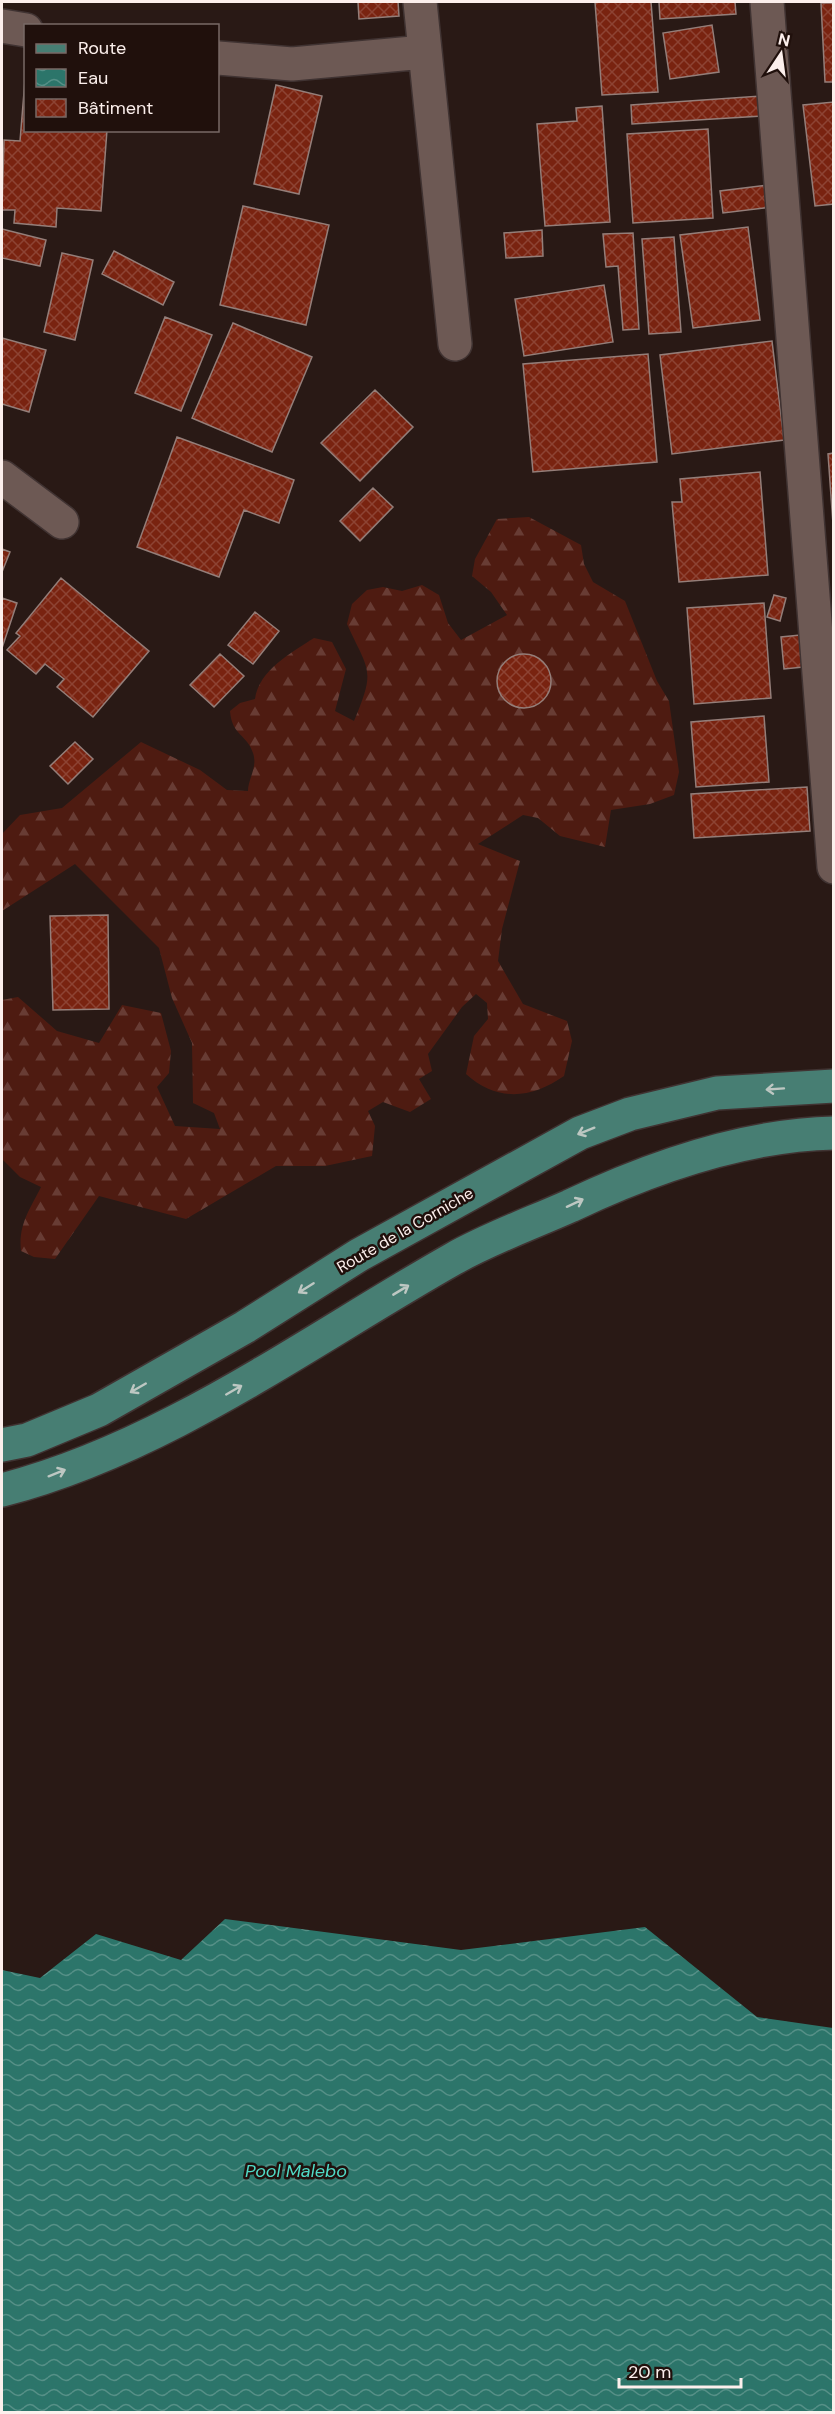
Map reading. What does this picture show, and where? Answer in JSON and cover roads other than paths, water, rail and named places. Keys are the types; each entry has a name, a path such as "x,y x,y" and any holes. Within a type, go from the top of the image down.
{"main road":[{"name":"Route de la Corniche","path":"2,1445 27,1440 99,1410 245,1327 359,1255 580,1133 630,1114 717,1093 834,1086"},
{"path":"2,1490 36,1481 111,1451 227,1394 455,1257 607,1188 661,1167 725,1150 810,1134 834,1133"}],"street":[{"path":"2,2 2,7"},
{"path":"420,2 455,344"},
{"path":"767,2 834,867"},
{"path":"2,26 24,30"},
{"path":"219,58 292,64 424,52"},
{"path":"2,477 62,522"}],"water":[{"name":"Pool Malebo","path":"225,1919 461,1950 645,1927 757,2017 833,2028 833,2412 2,2412 2,1970 40,1978 96,1934 181,1960"}]}
